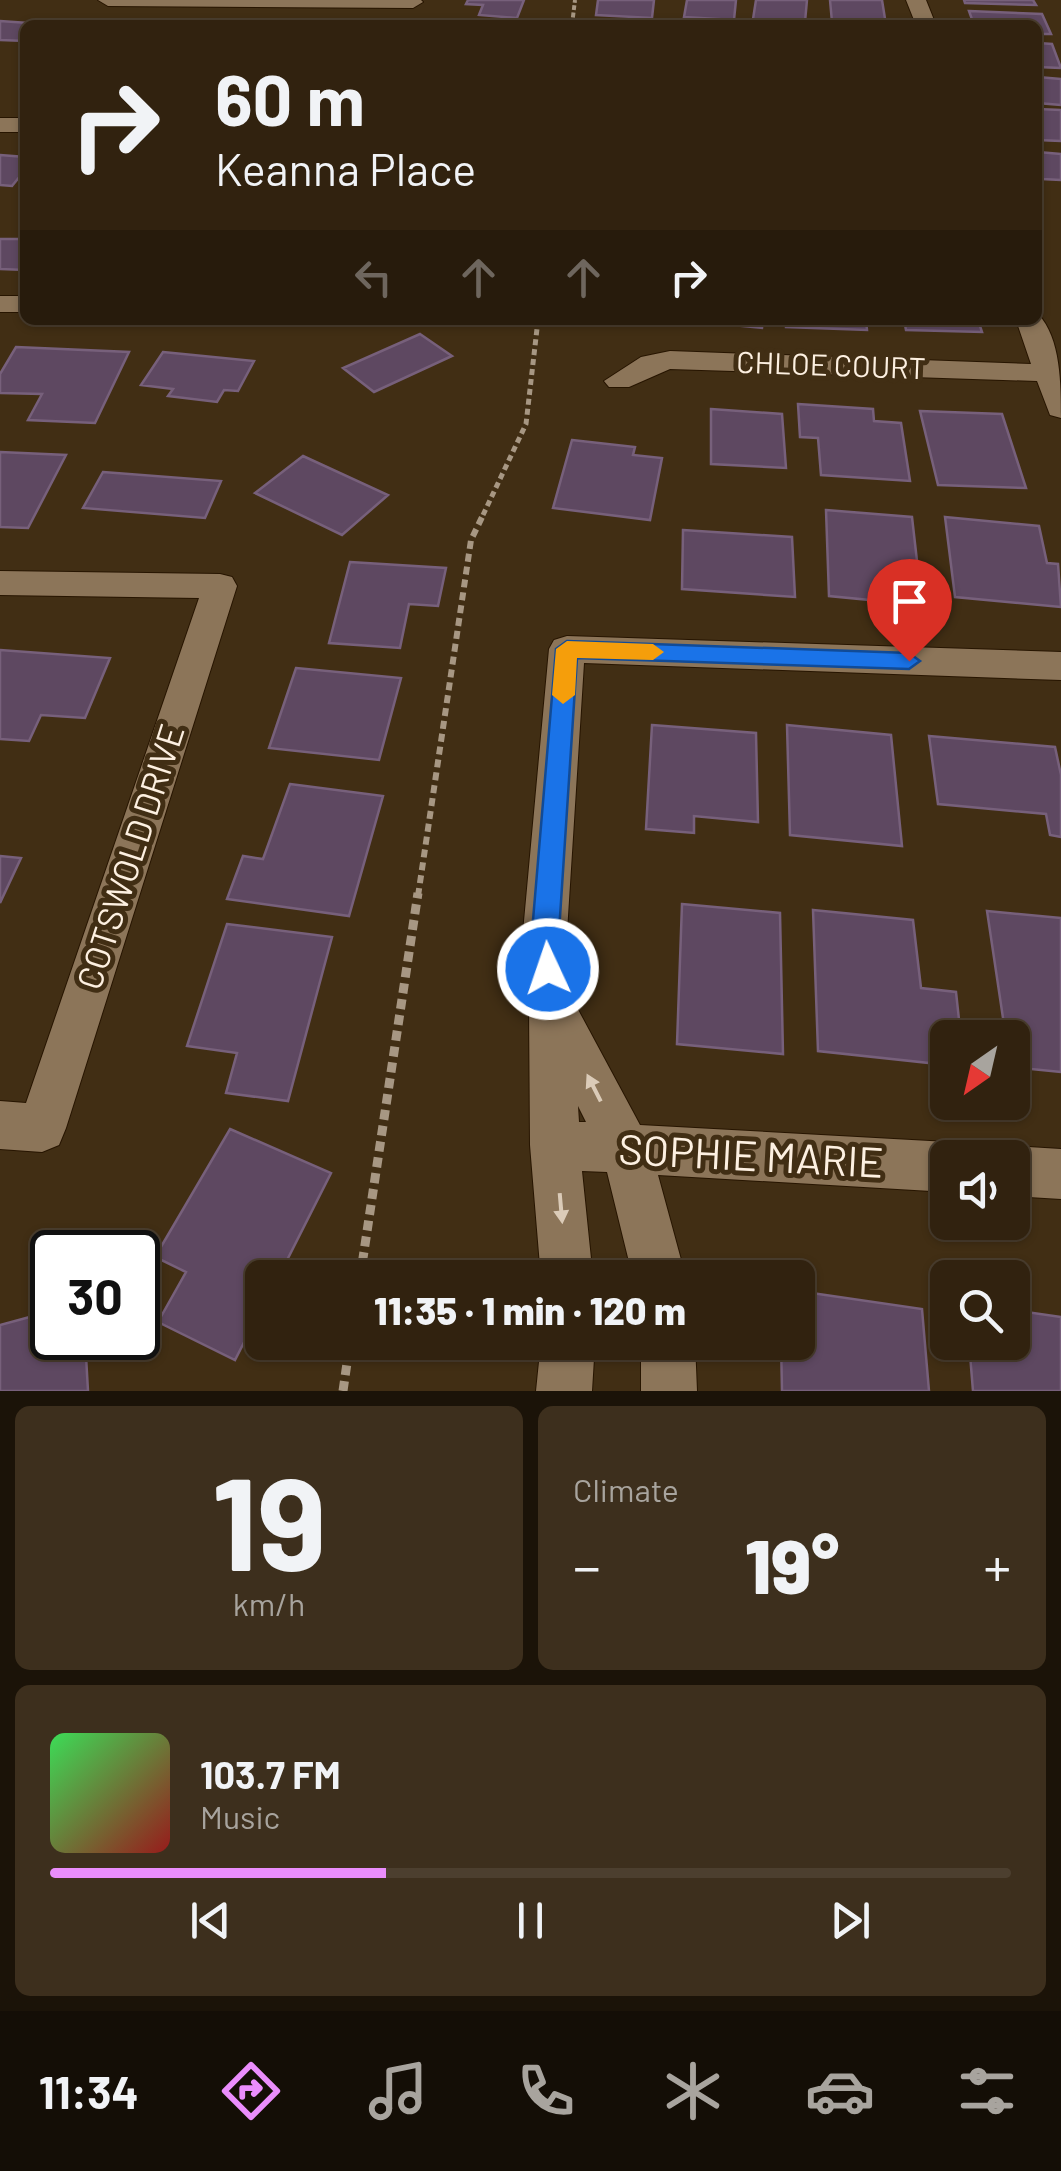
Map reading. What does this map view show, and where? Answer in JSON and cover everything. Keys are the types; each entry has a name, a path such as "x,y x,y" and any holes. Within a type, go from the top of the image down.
{"street":[{"path":"108,0 413,1"},
{"path":"1032,325 1061,408"},
{"name":"CHLOE COURT","path":"619,382 651,363 670,360 1049,373"},
{"name":"COTSWOLD DRIVE","path":"0,583 220,586 21,1127"},
{"path":"565,1260 554,1144 552,1006 545,932 567,649 1061,666"},
{"path":"552,1006 626,1149 655,1260"},
{"name":"SOPHIE MARIE","path":"554,1144 930,1166"},
{"path":"1030,1172 1061,1174"},
{"path":"564,1391 567,1360"},
{"path":"668,1360 669,1391"}],"path":[{"path":"363,1260 471,540 526,424 537,325"},
{"path":"343,1391 347,1360"}],"building":[{"path":"468,0 524,0 517,18 479,15 483,5 466,4"},
{"path":"598,0 654,0 652,18 596,15"},
{"path":"687,0 736,0 734,20 684,17"},
{"path":"756,0 807,0 805,20 753,19"},
{"path":"830,0 882,0 885,20 832,20"},
{"path":"964,0 1033,0 1036,5 965,3"},
{"path":"969,11 1042,14 1051,34 1042,34 1042,20 972,20"},
{"path":"0,21 20,22 20,41 0,40"},
{"path":"1042,43 1052,44 1061,68 1042,67"},
{"path":"1042,77 1061,79 1061,105 1042,103"},
{"path":"1042,109 1061,110 1061,141 1042,140"},
{"path":"1042,152 1061,154 1061,180 1042,179"},
{"path":"0,155 20,157 20,176 12,186 0,185"},
{"path":"0,239 20,239 20,270 0,269"},
{"path":"866,325 867,330 786,327"},
{"path":"905,325 980,325 982,332 906,330"},
{"path":"420,334 452,356 374,392 343,368"},
{"path":"16,347 129,352 95,423 28,420 42,394 0,393 0,374"},
{"path":"163,352 254,361 238,391 224,390 217,402 168,396 173,389 141,385"},
{"path":"798,404 873,409 874,421 901,423 910,481 821,475 818,438 800,437"},
{"path":"711,409 782,414 786,468 711,464"},
{"path":"920,411 1002,414 1026,488 938,485"},
{"path":"572,440 635,447 633,455 662,458 650,520 553,508"},
{"path":"0,452 66,455 28,528 0,527"},
{"path":"303,456 388,495 342,535 255,493"},
{"path":"103,472 221,481 205,518 83,508"},
{"path":"826,510 912,517 922,605 829,596"},
{"path":"945,517 1039,526 1047,563 1058,564 1061,607 955,597"},
{"path":"683,530 792,537 795,597 682,589"},
{"path":"350,562 446,568 438,606 409,604 400,648 329,643"},
{"path":"0,650 110,658 85,718 41,715 29,741 0,739"},
{"path":"296,668 401,678 379,760 269,748"},
{"path":"652,725 756,733 758,822 694,816 694,833 646,829"},
{"path":"787,725 891,735 902,846 790,835"},
{"path":"929,736 1055,747 1061,775 1061,837 1050,835 1046,814 938,804"},
{"path":"290,784 383,796 349,916 227,899 243,856 263,859"},
{"path":"0,856 21,858 0,903"},
{"path":"682,904 780,913 783,1054 677,1044"},
{"path":"813,910 913,920 921,988 956,992 959,1020 930,1020 930,1063 818,1051"},
{"path":"987,911 1061,918 1061,1072 1030,1069 1030,1020 1003,1020"},
{"path":"227,924 332,937 288,1101 226,1093 237,1053 187,1046"},
{"path":"230,1129 331,1173 287,1260 245,1260 245,1340 235,1360 160,1323 186,1272 160,1259 160,1248"},
{"path":"815,1293 922,1309 929,1391 782,1391 781,1360 815,1360"},
{"path":"1030,1313 1061,1317 1061,1391 973,1391 970,1360 1030,1360"},
{"path":"30,1317 30,1360 86,1360 88,1391 0,1391 0,1325"}],"slow traffic":[{"path":"563,695 567,649 653,652"}],"route":[{"path":"548,969 545,932 567,649 909,661"}]}
